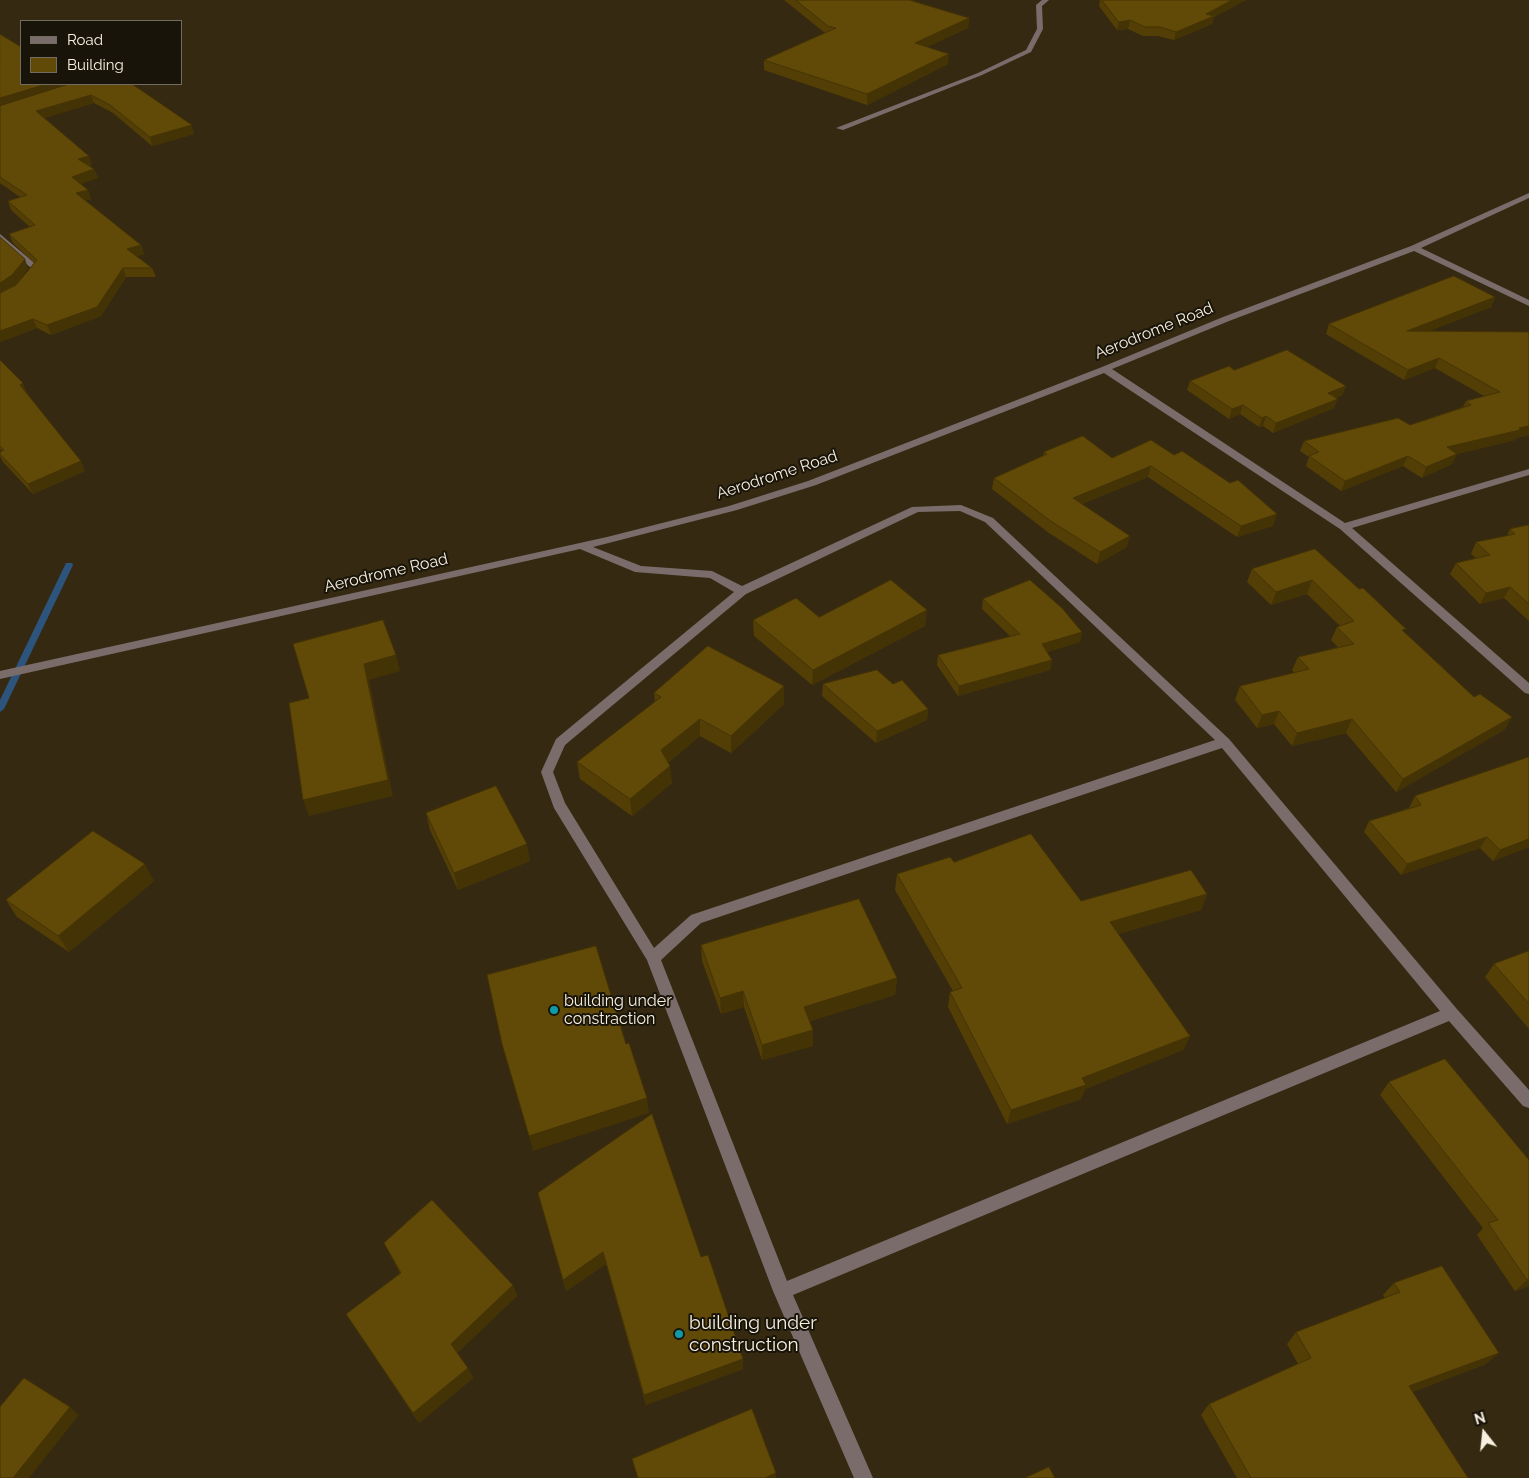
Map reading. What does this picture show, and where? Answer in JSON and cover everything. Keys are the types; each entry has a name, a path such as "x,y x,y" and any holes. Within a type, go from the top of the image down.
{"street":[{"path":"840,128 980,74 1029,51 1040,29 1039,5 1046,0"},
{"name":"Aerodrome Road","path":"0,675 582,546 733,508 812,483 1104,369 1226,319 1414,248 1529,195"},
{"path":"0,236 35,268 28,281 22,286"},
{"path":"1414,248 1529,304"},
{"path":"1104,369 1344,527 1529,690"},
{"path":"1344,527 1529,472"},
{"path":"864,1478 782,1291 653,958 559,804 547,772 560,742 742,591 916,509 961,508 989,520 1225,742 1451,1013 1529,1101"},
{"path":"582,546 639,569 712,575 742,591"},
{"path":"653,958 696,919 1225,742"},
{"path":"782,1291 1451,1013"}],"building":[{"path":"796,0 909,0 969,18 915,43 949,54 867,94 764,60 836,28 828,26"},
{"path":"1102,0 1232,0 1206,14 1214,16 1176,32 1160,27 1145,27 1130,20 1119,22"},
{"path":"0,34 20,46 20,85 44,85 0,98"},
{"path":"66,85 133,85 192,125 150,137 110,105 91,95 36,111 89,156 78,159 94,169 72,177 88,190 76,193 141,245 127,249 152,268 123,268 97,307 47,325 33,319 0,331 0,293 16,285 37,260 9,234 35,225 8,201 27,195 0,177 0,106"},
{"path":"0,237 25,259 12,275 0,283"},
{"path":"1454,276 1495,297 1407,331 1529,332 1529,426 1519,428 1520,430 1447,447 1457,454 1426,467 1408,456 1345,481 1309,456 1319,452 1304,441 1398,418 1410,425 1471,405 1466,401 1500,392 1439,358 1408,370 1329,324"},
{"path":"1287,350 1346,386 1328,393 1338,399 1276,423 1266,416 1262,418 1243,405 1232,409 1190,381 1229,366 1234,370"},
{"path":"0,360 23,383 20,385 81,461 28,484 0,454 4,450 0,446"},
{"path":"1083,436 1112,458 1151,440 1174,455 1182,451 1230,483 1238,480 1277,514 1241,526 1151,466 1073,498 1130,536 1100,552 1052,522 994,478 1047,454 1044,452"},
{"path":"1529,525 1529,604 1510,587 1486,593 1456,563 1490,555 1476,542 1515,534 1510,529"},
{"path":"1315,549 1359,589 1363,588 1406,629 1402,630 1474,697 1480,694 1512,717 1403,779 1352,719 1297,733 1279,711 1262,715 1240,686 1309,669 1298,657 1354,644 1337,627 1354,621 1312,580 1276,592 1252,569"},
{"path":"891,580 927,610 813,670 753,620 796,598 819,617"},
{"path":"1030,580 1062,608 1082,632 1042,644 1052,660 959,686 938,655 1020,634 983,599"},
{"path":"383,620 396,655 364,664 388,780 303,800 289,703 309,698 293,644"},
{"path":"708,646 784,686 731,736 700,719 661,750 670,766 630,799 577,762 661,697 654,693"},
{"path":"877,670 893,684 902,680 928,709 877,731 823,684"},
{"path":"1529,757 1529,839 1500,850 1487,837 1407,864 1369,821 1421,805 1415,796"},
{"path":"496,786 527,844 454,873 426,813"},
{"path":"93,831 145,864 58,936 6,900"},
{"path":"1031,834 1081,901 1191,870 1207,894 1110,922 1190,1036 1082,1078 1086,1085 1011,1110 950,992 962,988 897,874 950,857 954,862"},
{"path":"859,899 897,978 804,1007 813,1030 762,1045 743,991 720,998 701,945"},
{"path":"596,946 626,1044 629,1043 647,1098 529,1136 502,1044 487,975"},
{"path":"1529,951 1529,1004 1494,964"},
{"path":"1445,1059 1529,1160 1529,1279 1527,1280 1488,1223 1498,1220 1389,1082"},
{"path":"652,1114 701,1257 708,1255 743,1359 644,1395 603,1252 563,1280 538,1193"},
{"path":"432,1200 513,1285 451,1344 468,1368 413,1413 346,1314 401,1273 384,1243"},
{"path":"1442,1266 1499,1353 1409,1386 1468,1478 1251,1478 1209,1404 1311,1358 1296,1332 1400,1292 1394,1283"},
{"path":"24,1378 70,1407 13,1478 0,1478 0,1407"},
{"path":"752,1409 776,1473 765,1478 638,1478 632,1459"},
{"path":"1049,1467 1055,1478 1025,1478"}],"waterway":[{"path":"0,709 69,565"}],"place":[{"name":"building under constraction","path":"554,1010"},
{"name":"building under construction","path":"679,1334"}]}
